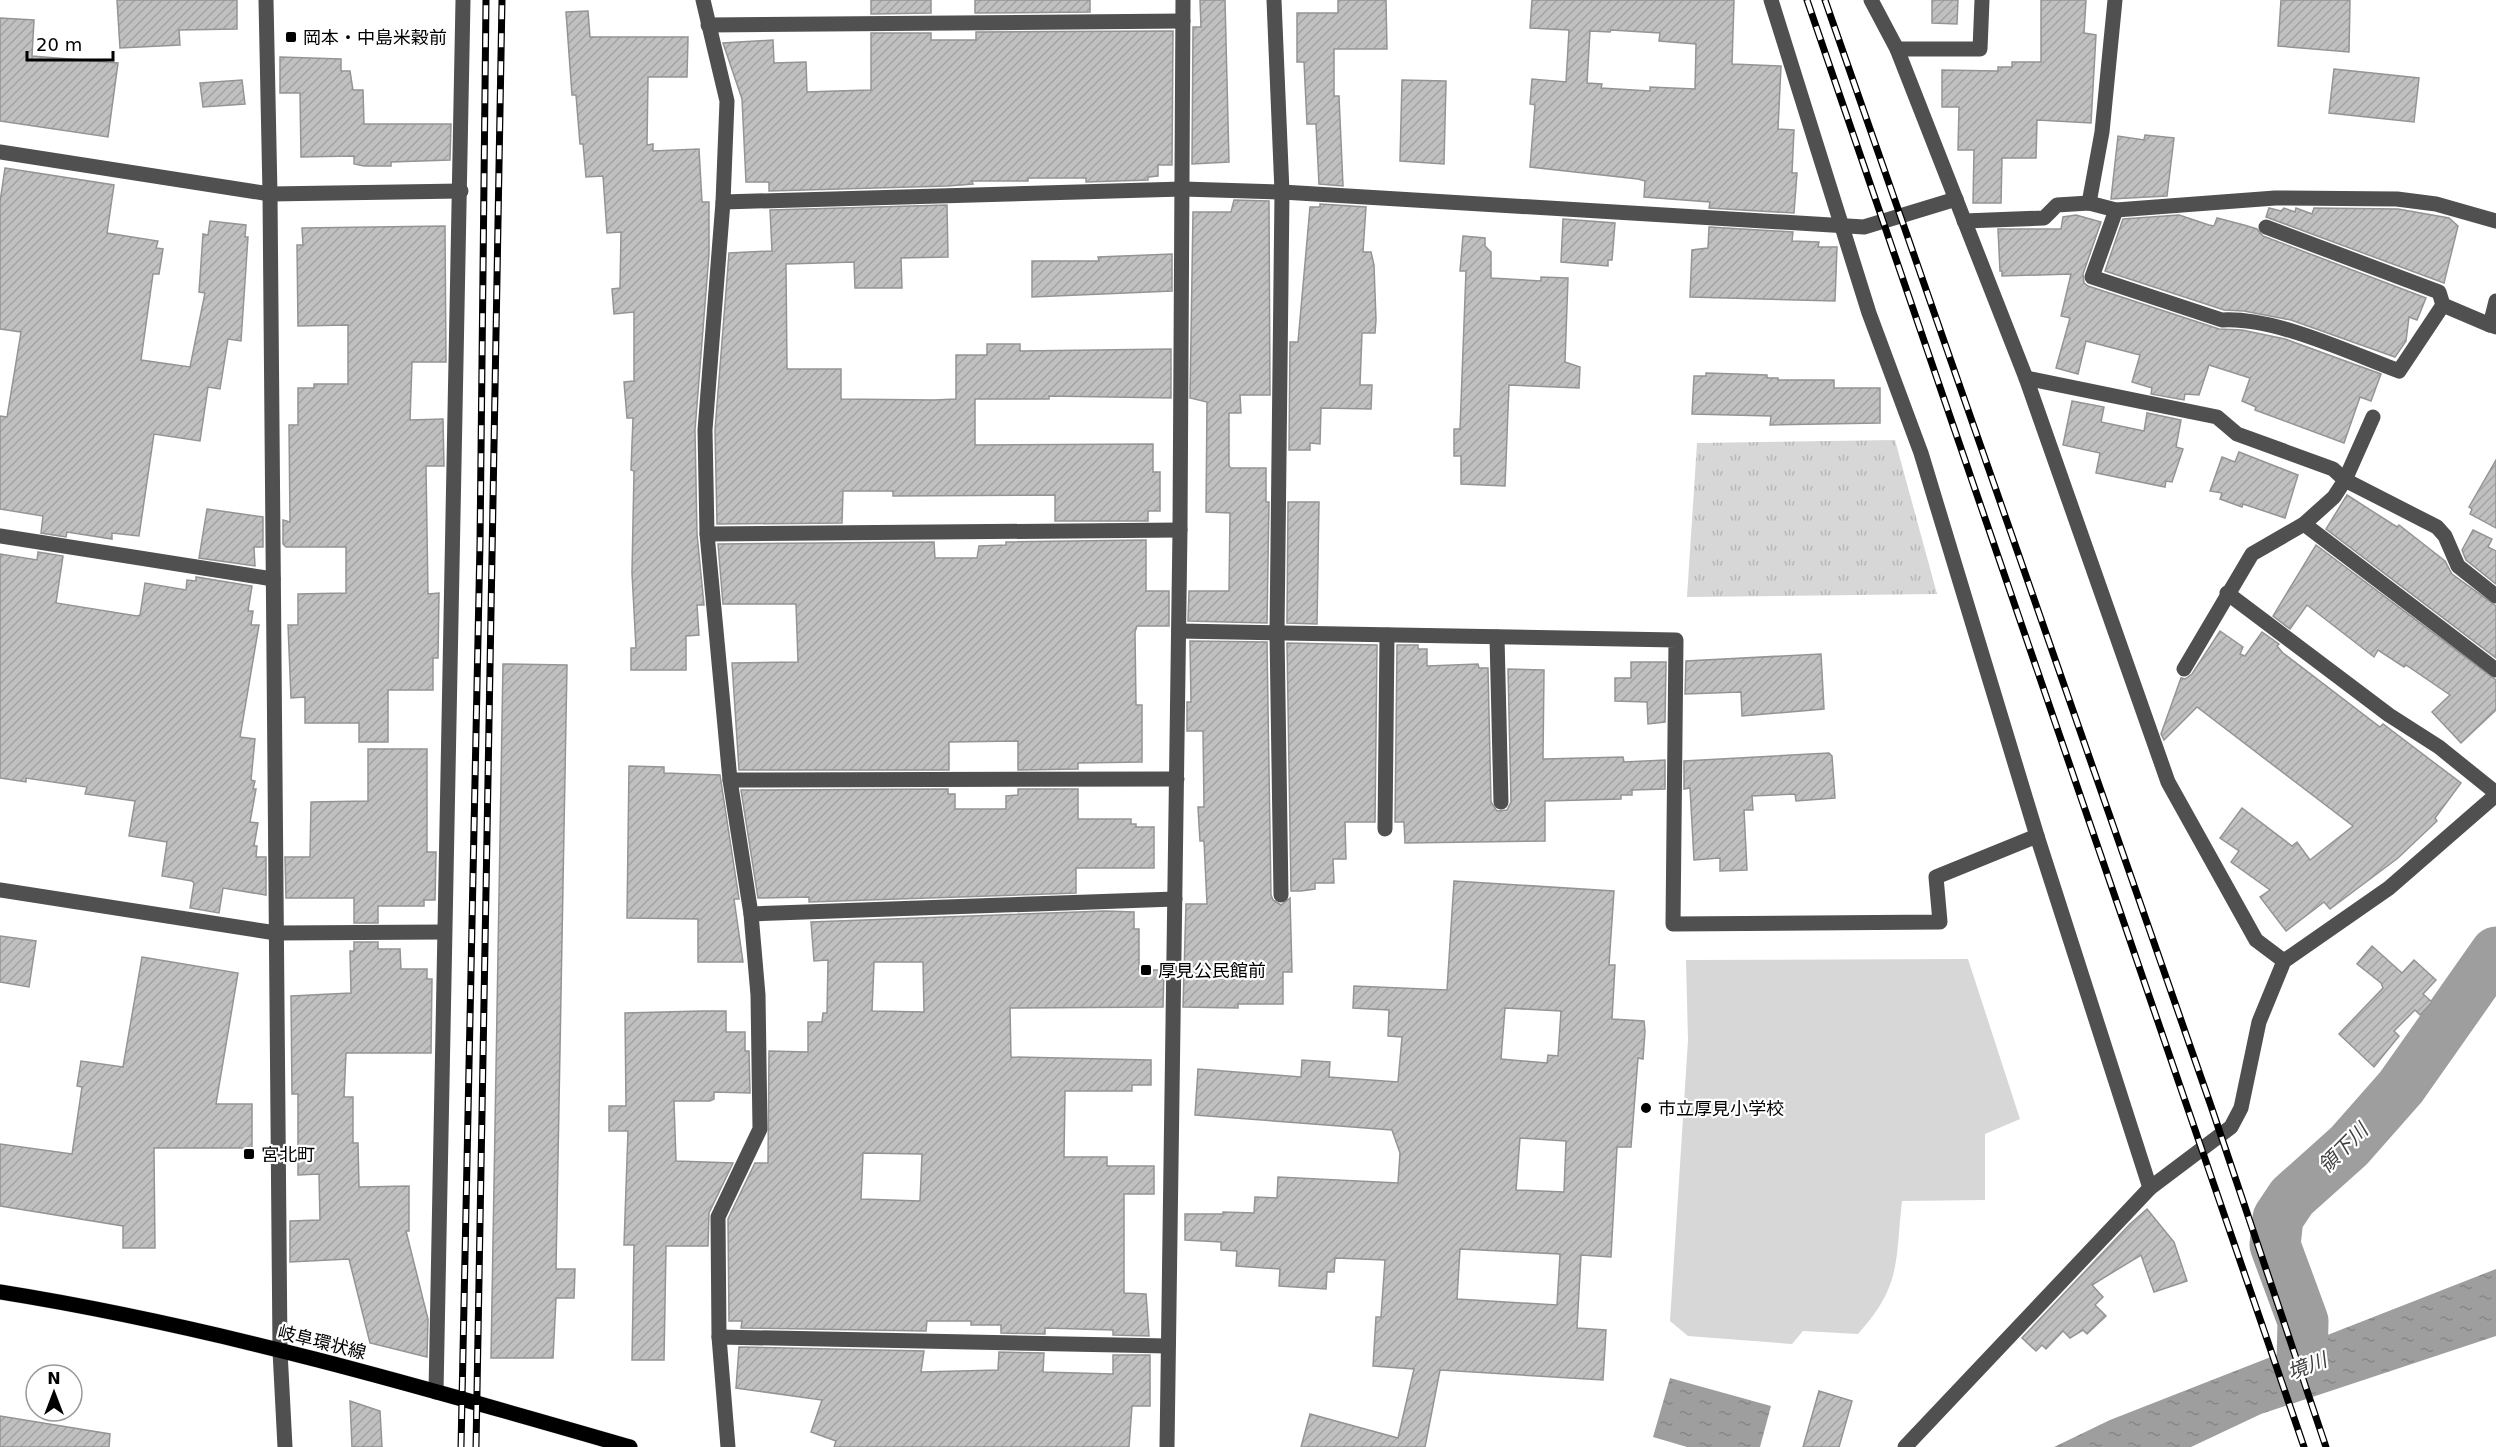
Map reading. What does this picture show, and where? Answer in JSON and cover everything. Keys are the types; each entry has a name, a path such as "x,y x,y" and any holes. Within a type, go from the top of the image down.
{"main road":[{"name":"岐阜環状線","path":"0,1292 60,1301 280,1351 630,1447"}],"street":[{"path":"266,0 270,194 280,1351 285,1447"},
{"path":"436,1392 464,0"},
{"path":"703,0 728,101 723,202 705,430 707,534 730,780 751,914 758,995 760,1129 718,1217 718,1336 728,1447"},
{"path":"1167,1447 1179,631 1183,0"},
{"path":"1274,0 1282,192 1277,633 1281,895"},
{"path":"1771,0 1844,227 1869,313 1921,453 2037,836 2150,1188"},
{"path":"1871,0 1897,49 2026,378 2168,782 2256,939 2284,961"},
{"path":"1897,49 1980,49 1982,0"},
{"path":"2089,203 2102,132 2115,0"},
{"path":"708,25 1183,21"},
{"path":"0,152 270,194 461,191"},
{"path":"723,202 1183,189 1282,192 1864,227 1956,199"},
{"path":"1965,221 2044,218 2057,205 2089,203 2116,210 2275,198 2397,199 2436,204 2496,221"},
{"path":"2116,210 2092,278 2222,320 2242,319 2307,337 2399,371 2443,305"},
{"path":"2266,228 2439,292 2443,305"},
{"path":"2443,305 2493,326 2496,301"},
{"path":"2026,378 2217,417 2237,435 2333,469 2345,480 2438,527 2445,536 2458,566 2496,596"},
{"path":"2184,669 2252,554 2304,524 2334,497 2345,480 2373,417"},
{"path":"2304,524 2496,670"},
{"path":"707,534 1180,530"},
{"path":"0,536 273,579"},
{"path":"1905,1447 2150,1188 2231,1127 2241,1108 2259,1022 2284,961 2389,888 2496,794 2439,747 2389,715 2227,593"},
{"path":"1179,631 1676,640 1673,924 1940,922 1936,877 2037,836"},
{"path":"1385,829 1387,635"},
{"path":"1497,637 1501,802"},
{"path":"730,780 1177,779"},
{"path":"0,890 276,933 444,932"},
{"path":"751,914 1175,899"},
{"path":"718,1336 1168,1346"}],"green space":[{"path":"1895,440 1937,594 1687,597 1697,443"},
{"path":"1968,959 2020,1119 1985,1134 1985,1200 1902,1201 1894,1272 1882,1301 1858,1334 1803,1331 1792,1344 1688,1336 1670,1321 1688,1040 1686,960"}],"water":[{"name":"境川","path":"2496,1269 2496,1336 2261,1414 2191,1447 2054,1447 2110,1420"},
{"path":"1670,1378 1771,1406 1760,1447 1687,1447 1653,1437"}],"building":[{"path":"117,0 237,0 237,29 179,30 180,45 120,48"},
{"path":"871,0 931,0 931,13 871,14"},
{"path":"975,0 1090,0 1090,12 975,13"},
{"path":"1200,0 1225,0 1229,162 1192,164 1193,27 1201,27"},
{"path":"1338,0 1386,0 1387,49 1334,49 1334,96 1339,96 1343,186 1319,184 1316,124 1307,124 1304,62 1297,62 1297,13 1338,13"},
{"path":"1532,0 1734,0 1732,64 1781,66 1778,129 1794,130 1792,173 1797,173 1794,213 1709,208 1710,202 1644,197 1645,181 1638,179 1530,167 1535,105 1530,104 1532,79 1566,82 1569,30 1530,28","holes":["1590,31 1660,33 1659,41 1696,44 1695,89 1650,87 1650,91 1601,88 1602,84 1587,83"]},
{"path":"1932,0 1958,0 1957,24 1932,23"},
{"path":"2041,0 2086,0 2084,33 2096,35 2091,123 2037,120 2036,158 2002,158 2001,203 1973,203 1974,150 1958,150 1959,107 1942,107 1942,70 1998,71 1998,67 2012,67 2012,62 2041,62"},
{"path":"2281,0 2350,0 2349,52 2278,46"},
{"path":"588,11 590,37 688,37 687,77 648,77 647,145 653,144 653,151 699,149 702,202 709,202 709,254 695,430 697,534 704,605 697,605 699,635 686,636 686,670 631,670 631,648 636,648 632,573 633,418 627,418 624,382 634,381 634,312 614,314 612,289 620,288 621,232 607,233 603,176 586,177 583,144 580,144 576,95 572,95 566,12"},
{"path":"0,18 34,20 32,56 118,63 108,137 0,121"},
{"path":"1173,31 1172,165 1158,165 1158,176 1148,177 1148,180 1086,182 1086,178 1028,178 1028,181 972,181 973,184 947,186 769,191 769,182 746,182 742,99 723,43 773,40 774,63 806,62 807,92 871,90 871,33 931,33 931,40 976,40 976,32"},
{"path":"280,57 341,59 341,71 350,71 353,90 363,90 364,124 451,124 450,160 391,162 391,166 364,166 354,164 354,156 301,157 300,93 280,93"},
{"path":"2334,69 2419,78 2414,122 2329,113"},
{"path":"242,80 245,104 203,107 200,83"},
{"path":"1402,80 1446,81 1444,164 1400,161"},
{"path":"2145,135 2174,138 2167,196 2111,199 2118,136 2144,140"},
{"path":"5,168 114,185 107,233 158,241 156,248 163,249 159,274 153,274 141,360 190,367 205,293 199,292 203,234 208,235 210,221 246,225 245,237 248,237 241,341 228,339 220,389 208,387 200,441 154,434 139,536 112,533 112,539 67,532 66,537 41,533 43,516 0,509 0,416 7,417 21,332 0,329 0,202"},
{"path":"1234,200 1269,201 1270,395 1240,395 1241,413 1229,413 1229,466 1231,468 1266,468 1266,502 1269,502 1267,623 1188,621 1189,591 1229,591 1230,513 1206,512 1207,402 1190,398 1193,212 1231,212"},
{"path":"1320,204 1366,207 1363,252 1371,252 1374,265 1376,320 1375,333 1362,333 1360,385 1372,385 1371,409 1321,408 1320,444 1310,443 1310,450 1289,450 1290,342 1298,342 1310,207 1320,207"},
{"path":"947,205 948,257 901,258 902,288 855,288 854,262 786,264 787,369 841,369 841,399 956,399 956,355 987,355 987,344 1020,344 1020,351 1171,349 1171,398 1049,396 1049,399 975,399 975,445 1153,444 1153,472 1160,472 1160,511 1148,511 1148,521 1055,521 1055,495 893,496 893,491 843,491 842,523 717,524 715,430 729,253 772,251 770,210"},
{"path":"2269,208 2281,211 2284,208 2295,212 2296,208 2312,214 2314,208 2398,209 2449,218 2458,226 2444,283 2266,217"},
{"path":"2076,215 2101,222 2083,274 2084,283 2088,286 2219,329 2242,330 2285,339 2381,374 2371,401 2360,397 2344,443 2255,410 2256,407 2242,401 2250,378 2209,365 2199,395 2185,394 2184,400 2151,394 2152,388 2132,382 2140,355 2086,341 2078,374 2056,368 2070,318 2061,316 2071,274 2002,276 1998,229 2061,229 2063,217"},
{"path":"2179,215 2214,226 2217,218 2257,229 2263,236 2426,298 2417,320 2409,317 2406,341 2395,357 2291,320 2244,311 2224,310 2105,271 2123,219"},
{"path":"1563,219 1615,223 1612,260 1608,260 1608,266 1561,262"},
{"path":"445,226 446,362 412,362 410,420 443,419 444,466 426,466 428,594 439,593 438,658 433,658 433,690 388,690 388,742 359,742 359,723 305,723 305,697 291,698 288,625 298,625 298,594 346,593 346,547 286,547 283,544 283,520 290,522 289,425 298,425 298,388 314,388 314,384 348,384 348,325 298,326 297,245 303,245 302,228"},
{"path":"1709,227 1793,232 1792,241 1819,242 1818,247 1837,247 1835,301 1690,297 1692,250 1708,248"},
{"path":"1463,236 1485,238 1485,246 1491,252 1491,278 1541,281 1541,277 1568,278 1565,362 1580,367 1579,388 1509,385 1505,486 1461,484 1461,456 1454,456 1454,429 1460,429 1466,271 1460,271"},
{"path":"1172,254 1172,291 1032,297 1032,261 1099,261 1098,257"},
{"path":"1706,373 1767,375 1767,378 1778,378 1778,380 1834,380 1834,388 1880,388 1880,423 1770,425 1771,416 1692,414 1694,376 1706,376"},
{"path":"2072,401 2104,407 2101,422 2144,431 2147,413 2181,420 2176,447 2183,449 2172,482 2166,481 2165,487 2096,473 2100,453 2063,445"},
{"path":"2239,452 2298,475 2285,518 2243,504 2242,507 2220,499 2222,493 2210,491 2222,457 2235,462"},
{"path":"2496,460 2496,528 2470,514 2472,509 2469,507"},
{"path":"2347,495 2397,527 2399,525 2445,561 2452,574 2496,606 2496,658 2326,529"},
{"path":"1288,502 1319,502 1317,624 1287,623"},
{"path":"207,509 263,517 263,547 254,547 255,566 199,558"},
{"path":"2473,530 2492,539 2488,547 2496,551 2496,584 2466,560 2462,550"},
{"path":"1146,540 1146,591 1169,591 1169,626 1137,626 1135,632 1136,705 1142,705 1142,762 1078,763 1078,769 1018,770 1018,741 949,742 949,770 739,770 732,663 798,662 796,604 723,604 718,544 934,542 935,558 977,558 979,546 1006,545 1006,542"},
{"path":"2316,545 2496,680 2496,710 2461,743 2432,712 2450,695 2406,665 2404,667 2378,650 2374,657 2307,605 2290,629 2273,616"},
{"path":"38,552 63,556 56,603 137,616 140,615 145,583 186,590 187,580 196,581 196,577 252,586 248,611 253,611 251,625 259,625 240,737 255,739 251,780 255,781 253,789 256,789 250,822 258,823 254,846 257,846 256,857 266,857 266,895 223,888 219,913 190,908 194,883 162,876 167,842 129,836 135,801 85,794 87,787 26,778 26,782 0,778 0,554 37,560"},
{"path":"2220,631 2243,647 2240,654 2245,656 2262,632 2279,644 2277,646 2283,653 2380,727 2383,724 2461,783 2435,818 2437,821 2398,858 2330,909 2324,902 2286,931 2260,897 2270,890 2231,862 2239,851 2220,838 2242,808 2292,846 2297,842 2310,860 2353,826 2197,707 2164,740 2161,734 2181,678 2185,679 2192,674"},
{"path":"1190,641 1267,642 1271,895 1273,900 1281,905 1290,898 1292,972 1283,972 1283,1004 1238,1004 1238,1008 1183,1007 1186,904 1207,904 1204,841 1200,841 1198,807 1204,807 1203,731 1187,731 1187,702 1191,702"},
{"path":"1287,643 1377,645 1375,822 1345,822 1346,859 1333,859 1334,883 1315,883 1315,889 1301,891 1291,891"},
{"path":"1397,645 1418,645 1418,649 1427,649 1427,666 1478,664 1479,668 1488,668 1491,802 1497,811 1507,810 1511,802 1508,669 1544,670 1543,759 1623,757 1624,762 1665,760 1665,789 1632,790 1632,795 1621,795 1621,799 1545,801 1545,841 1405,843 1404,822 1395,822"},
{"path":"1821,654 1824,709 1742,716 1741,692 1685,694 1686,661"},
{"path":"1631,662 1666,662 1665,722 1648,724 1647,702 1615,701 1615,678 1631,678"},
{"path":"503,664 567,665 556,1269 575,1269 574,1298 556,1298 553,1358 491,1358"},
{"path":"368,749 427,749 427,852 436,852 435,900 424,900 424,906 378,906 378,923 354,923 354,898 286,898 285,857 310,857 311,802 368,801"},
{"path":"1829,753 1832,756 1835,798 1796,801 1795,794 1752,796 1753,810 1744,810 1747,870 1720,871 1720,858 1694,860 1690,788 1684,789 1684,761"},
{"path":"629,766 664,767 664,773 720,775 739,899 734,899 743,962 698,962 698,919 627,918"},
{"path":"948,789 948,794 955,794 955,809 1006,809 1006,796 1018,795 1018,789 1078,789 1078,819 1131,819 1131,824 1136,824 1136,827 1154,827 1154,868 1076,868 1076,893 809,902 809,897 758,898 741,790"},
{"path":"1454,881 1614,891 1609,965 1615,965 1612,1019 1644,1021 1645,1031 1643,1059 1638,1058 1631,1147 1617,1147 1611,1257 1581,1255 1577,1328 1606,1330 1603,1380 1440,1370 1425,1447 1301,1447 1310,1414 1398,1438 1414,1369 1373,1366 1376,1317 1381,1317 1385,1260 1335,1258 1334,1272 1327,1272 1326,1289 1279,1286 1280,1269 1236,1266 1237,1251 1221,1250 1221,1242 1185,1240 1185,1214 1254,1213 1255,1197 1277,1198 1278,1177 1398,1183 1400,1153 1392,1130 1195,1115 1198,1069 1301,1077 1302,1060 1330,1062 1329,1077 1398,1082 1402,1037 1388,1036 1389,1010 1353,1008 1354,986 1447,990","holes":["1505,1008 1561,1011 1558,1056 1548,1055 1547,1063 1501,1059","1520,1138 1566,1141 1564,1192 1516,1190","1460,1249 1560,1254 1557,1305 1457,1299"]},
{"path":"1105,911 1134,912 1134,929 1139,929 1139,970 1164,970 1163,1007 1010,1008 1011,1057 1151,1060 1151,1085 1132,1085 1132,1091 1065,1091 1064,1157 1107,1157 1107,1166 1154,1166 1154,1194 1124,1194 1124,1293 1146,1294 1149,1336 1113,1335 1113,1330 1045,1328 1045,1334 1001,1333 1001,1325 971,1325 971,1321 927,1321 926,1331 741,1328 742,1321 729,1321 728,1219 755,1163 768,1163 769,1051 808,1052 808,1022 822,1022 823,1013 827,1013 828,960 814,961 811,922","holes":["874,962 923,962 924,1012 872,1011","863,1153 922,1154 920,1201 861,1199"]},
{"path":"0,936 36,941 29,987 0,982"},
{"path":"354,942 378,942 378,949 400,949 401,969 427,969 427,979 432,979 431,1053 346,1053 344,1097 353,1097 353,1143 358,1143 359,1187 409,1186 409,1231 406,1231 428,1319 427,1357 370,1343 349,1259 290,1262 290,1221 320,1220 319,1174 298,1175 298,1094 292,1094 291,996 351,993 350,951 354,951"},
{"path":"2372,946 2402,973 2414,960 2436,980 2423,994 2432,1002 2420,1015 2415,1010 2394,1031 2399,1036 2374,1067 2339,1034 2383,988 2381,983 2357,964"},
{"path":"142,957 238,973 216,1104 252,1104 252,1148 154,1148 155,1248 123,1248 123,1226 0,1206 0,1144 72,1154 82,1087 77,1086 81,1061 123,1067"},
{"path":"726,1011 726,1032 745,1032 745,1051 749,1051 750,1093 714,1092 714,1099 710,1101 674,1101 676,1161 733,1163 709,1213 708,1246 666,1246 664,1360 632,1360 634,1245 624,1245 628,1131 609,1131 609,1106 626,1106 625,1013"},
{"path":"2147,1209 2174,1242 2187,1281 2154,1292 2141,1255 2092,1285 2103,1297 2095,1305 2106,1316 2087,1334 2083,1330 2070,1338 2063,1331 2046,1349 2042,1345 2036,1351 2022,1338"},
{"path":"739,1347 924,1351 921,1372 998,1370 999,1352 1044,1353 1043,1372 1113,1374 1113,1355 1150,1355 1150,1406 1132,1406 1129,1447 834,1447 836,1441 811,1432 822,1400 736,1388"},
{"path":"1819,1391 1852,1401 1839,1447 1803,1447"},
{"path":"350,1401 380,1411 382,1447 352,1447"},
{"path":"0,1416 24,1420 24,1423 43,1423 110,1434 109,1447 0,1447"}],"waterway":[{"name":"領下川","path":"2302,1366 2303,1321 2275,1245 2278,1218 2292,1197 2349,1146 2401,1087 2496,952"}],"railway":[{"path":"461,1447 480,543 486,0"},
{"path":"476,1447 502,0"},
{"path":"1807,0 2304,1447"},
{"path":"1825,0 2211,1106 2326,1447"}],"place":[{"name":"岡本・中島米穀前","path":"291,37"},
{"name":"厚見公民館前","path":"1146,970"},
{"name":"市立厚見小学校","path":"1646,1108"},
{"name":"宮北町","path":"249,1154"}]}
